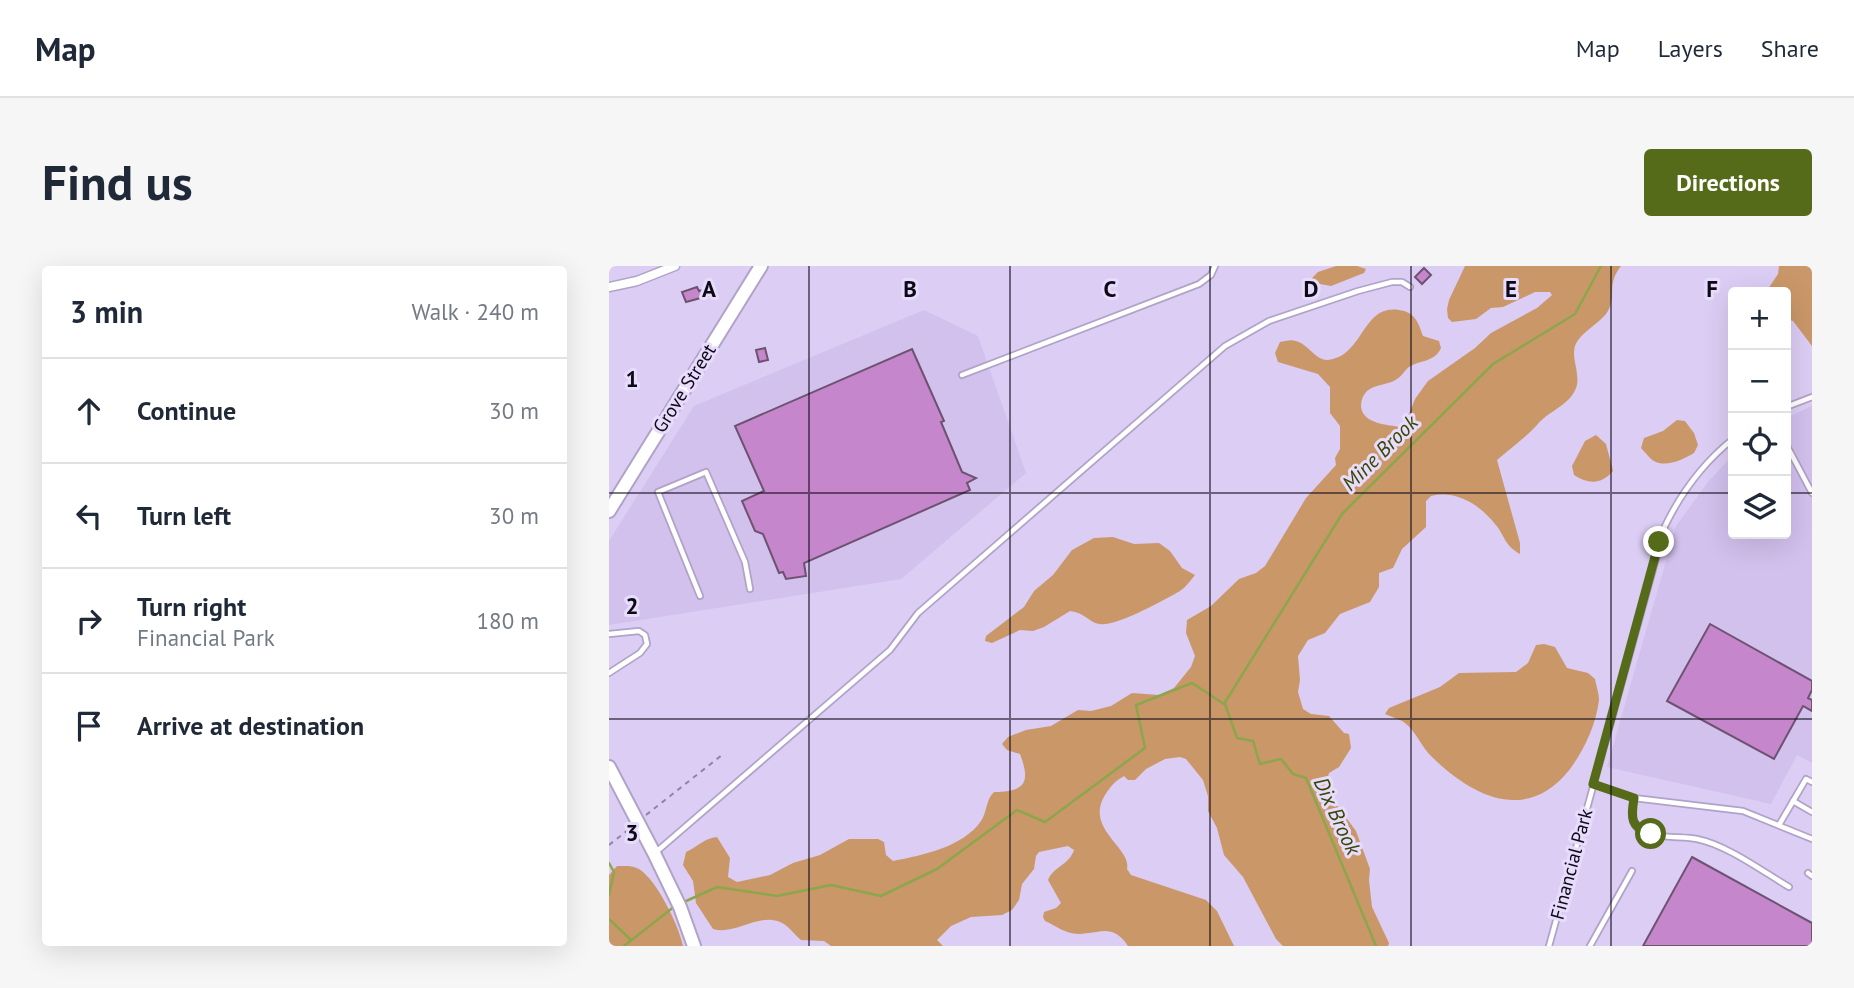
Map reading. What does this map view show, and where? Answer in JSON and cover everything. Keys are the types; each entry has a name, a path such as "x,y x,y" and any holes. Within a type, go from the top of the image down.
{"main road":[{"name":"Grove Street","path":"609,511 761,266"},
{"path":"609,767 655,853 694,946"}],"street":[{"path":"609,287 637,281 675,266"}],"lane":[{"path":"962,375 1199,284 1211,275 1215,266"},
{"path":"655,853 890,650 918,613 1225,346 1269,321 1358,291 1392,282 1402,282 1411,287"},
{"path":"1791,405 1812,397"},
{"name":"Financial Park","path":"1549,946 1665,526 1681,496 1699,471 1728,444"},
{"path":"1791,453 1812,493"},
{"path":"700,596 658,492 706,472 745,562 750,589"},
{"path":"609,634 639,631 645,635 647,644 641,653 609,673"},
{"path":"1779,825 1806,779 1812,782"},
{"path":"1593,784 1634,798 1743,811 1812,839"},
{"path":"1634,798 1632,820 1638,830 1712,843 1789,887"},
{"path":"1793,802 1812,812"},
{"path":"1590,946 1632,872"}],"path":[{"path":"609,845 722,755"}],"shaded area":[{"path":"1336,266 1366,269 1364,273 1331,286 1305,285 1318,272"},
{"path":"1465,266 1621,266 1614,279 1608,311 1581,336 1575,346 1577,383 1573,394 1497,460 1520,543 1520,554 1508,544 1489,517 1474,505 1449,495 1431,496 1426,501 1426,527 1402,549 1393,568 1379,573 1379,587 1370,602 1340,614 1325,633 1308,640 1298,656 1298,692 1303,709 1311,714 1329,716 1344,733 1349,734 1351,748 1339,767 1329,773 1325,789 1356,831 1370,869 1372,907 1388,946 1283,946 1276,939 1243,877 1224,855 1217,828 1208,811 1208,796 1203,780 1186,759 1180,757 1165,759 1146,769 1135,780 1128,780 1124,776 1118,780 1105,795 1100,807 1100,818 1104,828 1123,853 1131,875 1206,900 1217,911 1234,946 1128,946 1115,933 1071,933 1045,921 1044,912 1061,903 1048,880 1072,855 1074,850 1068,846 1039,852 1034,869 1022,884 1019,900 1012,910 1002,915 971,917 951,926 937,940 943,946 831,946 824,941 801,940 784,924 775,920 757,921 731,929 713,929 696,903 693,881 683,865 686,852 705,841 717,837 730,858 728,877 737,882 770,875 793,863 820,855 849,839 878,839 884,842 886,855 893,861 929,853 953,844 973,830 981,821 989,798 994,792 1013,790 1023,784 1025,772 1020,754 1007,750 1002,744 1008,737 1026,730 1051,726 1078,710 1091,711 1111,706 1132,693 1159,695 1174,688 1191,667 1195,656 1186,633 1187,620 1211,606 1239,579 1256,573 1265,566 1306,498 1336,465 1335,458 1340,449 1340,426 1330,413 1330,387 1318,374 1278,362 1275,353 1280,342 1296,341 1320,358 1328,360 1349,350 1377,315 1387,310 1399,310 1412,315 1423,336 1439,341 1441,348 1435,356 1409,367 1394,381 1367,391 1361,404 1362,412 1371,420 1401,427 1428,381 1475,348 1491,333 1537,308 1552,295 1550,292 1535,292 1503,307 1491,308 1476,319 1452,322 1448,318 1449,300"},
{"path":"1779,266 1812,266 1812,346 1791,320 1791,287 1769,287 1778,274"},
{"path":"924,310 978,336 1026,473 901,579 609,625 609,541 694,406"},
{"path":"1812,406 1812,763 1797,755 1771,804 1607,767 1676,526 1708,482 1728,460 1728,539 1791,539 1791,416"},
{"path":"1677,420 1685,421 1694,433 1698,445 1694,453 1664,464 1654,461 1641,448 1644,438 1663,431"},
{"path":"1596,435 1606,444 1613,471 1600,481 1590,482 1574,475 1572,466 1585,441"},
{"path":"1113,537 1134,544 1159,543 1170,551 1182,568 1195,575 1180,591 1117,621 1099,624 1070,611 1033,631 1020,630 992,643 985,641 986,636 1024,607 1034,591 1053,575 1072,550 1094,538"},
{"path":"1536,645 1555,647 1567,668 1588,673 1595,679 1599,700 1592,728 1575,762 1553,786 1536,796 1518,800 1500,799 1482,793 1432,757 1409,726 1385,714 1389,708 1440,687 1459,673 1516,672 1528,663"},
{"path":"617,866 639,869 653,883 672,916 683,946 609,946 609,875"}],"building":[{"path":"1424,268 1431,275 1422,284 1415,277"},
{"path":"697,287 699,291 706,289 708,296 686,302 682,292"},
{"path":"765,348 768,360 759,362 756,350"},
{"path":"912,349 944,421 941,422 962,472 976,478 967,483 970,490 804,563 806,576 786,579 783,572 779,573 763,534 755,531 742,501 764,491 735,426"},
{"path":"1710,624 1812,681 1808,698 1812,700 1812,711 1803,706 1774,759 1667,701"},
{"path":"1692,857 1812,923 1812,946 1643,946"}],"waterway":[{"name":"Mine Brook","path":"1224,704 1342,514 1493,364 1575,314 1601,266"},
{"path":"684,902 717,887 777,896 831,885 881,896 937,869 1017,810 1045,822 1145,748 1136,705 1192,683 1224,704"},
{"name":"Dix Brook","path":"1225,704 1237,738 1253,741 1260,764 1281,759 1293,774 1306,778 1376,946"},
{"path":"609,863 614,872 609,895"},
{"path":"624,946 675,906"},
{"path":"609,919 631,940"}],"route":[{"path":"1651,834 1638,830 1632,820 1634,798 1593,784 1659,542"}]}
